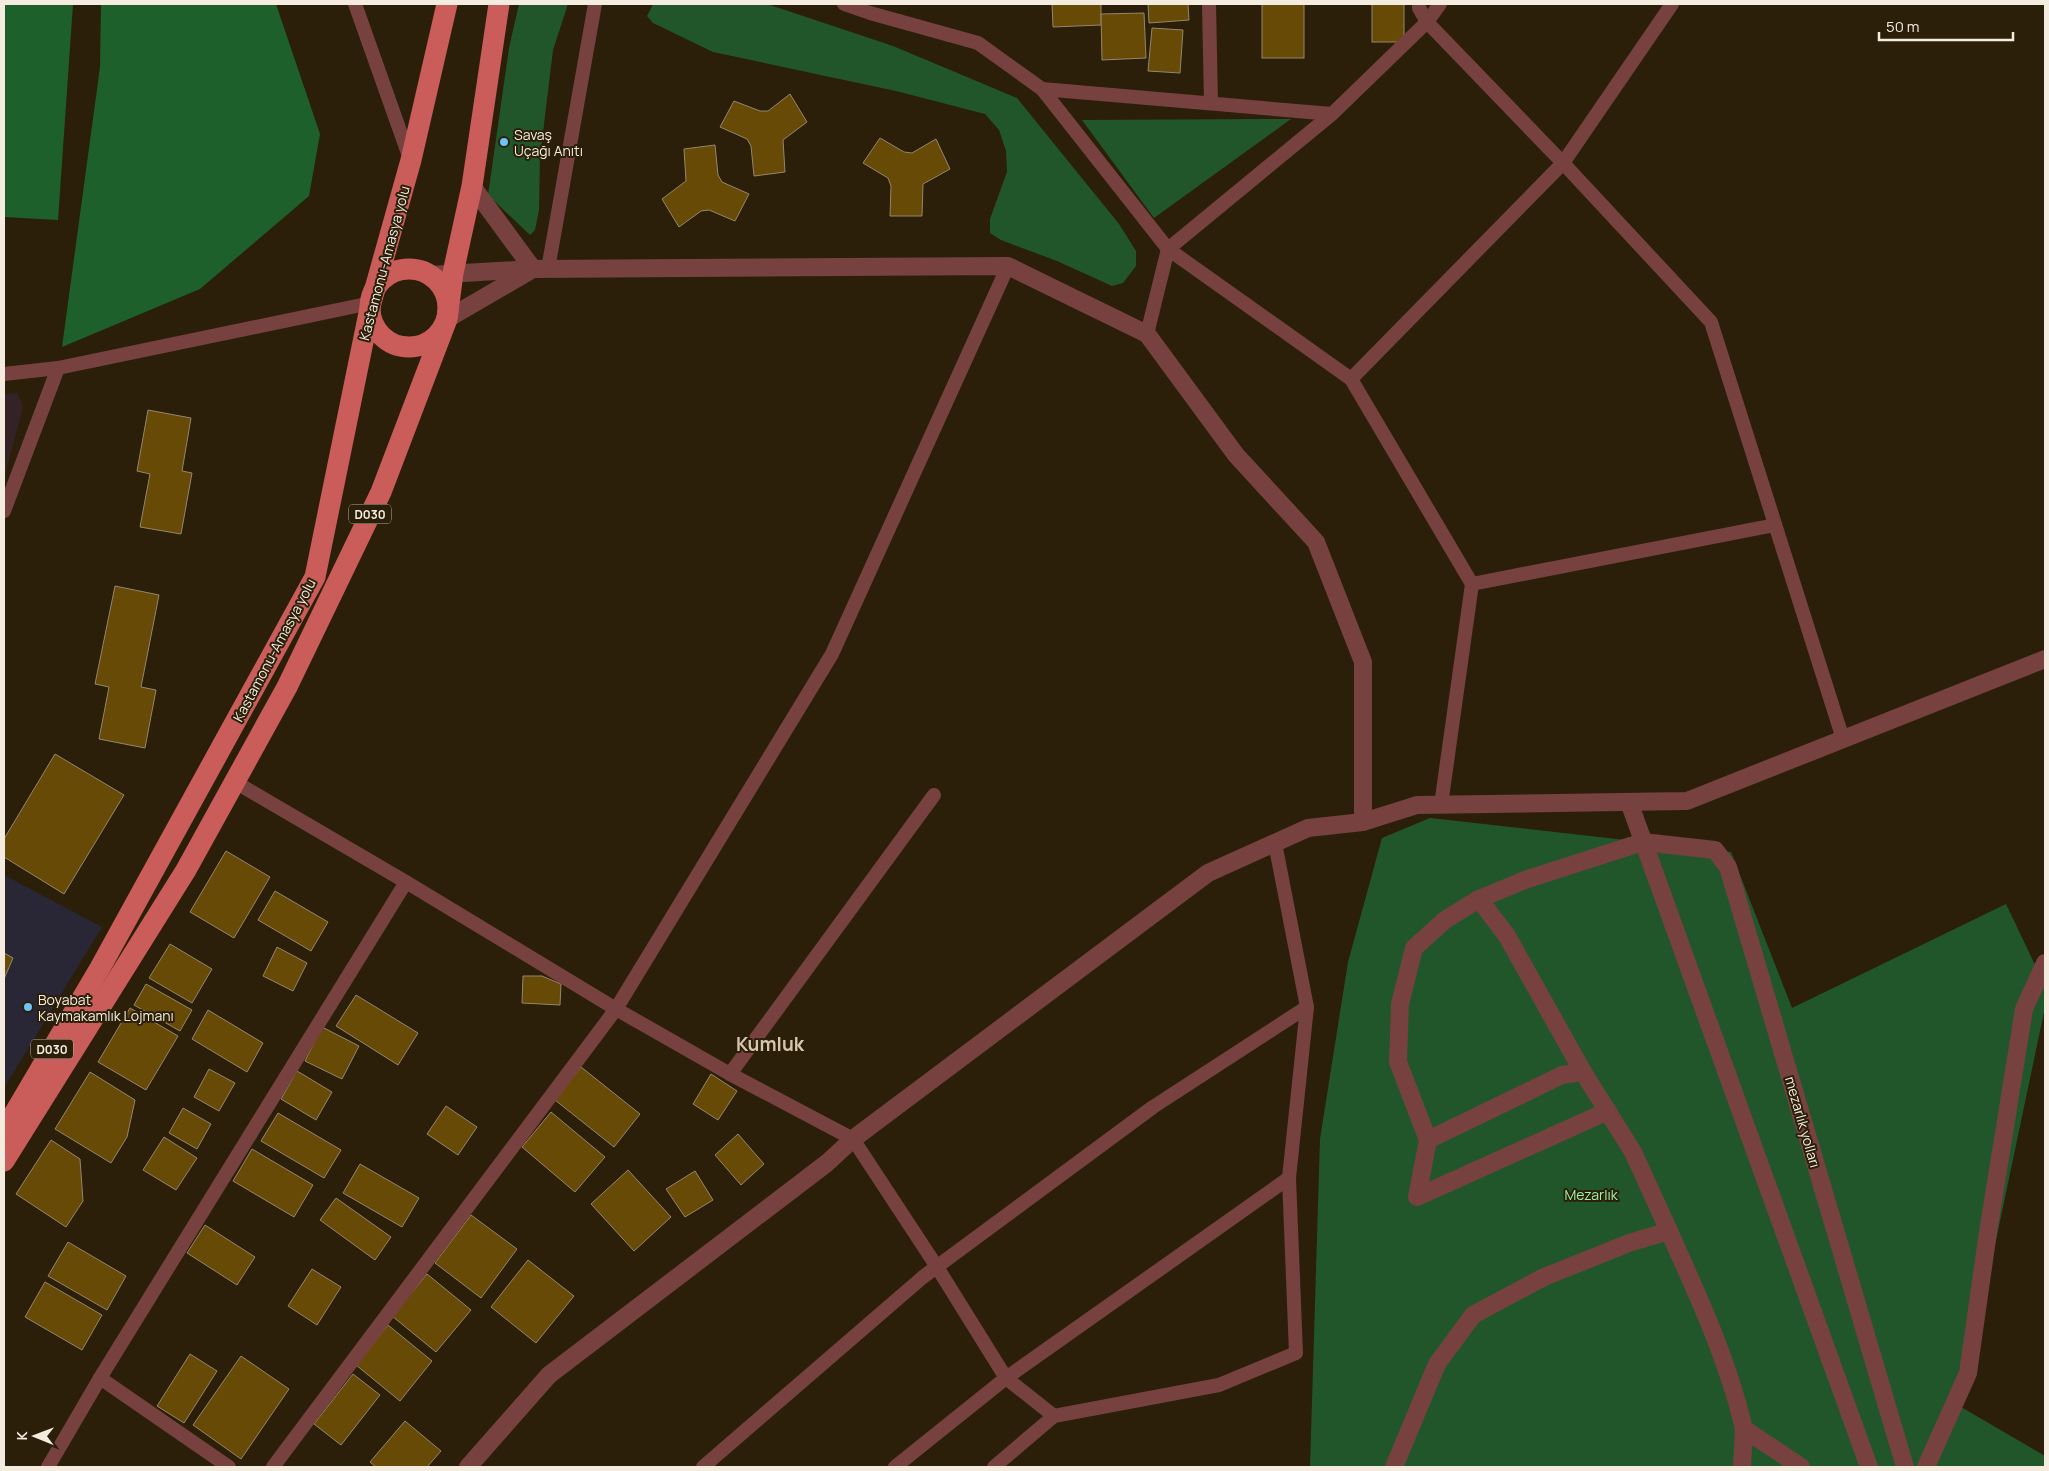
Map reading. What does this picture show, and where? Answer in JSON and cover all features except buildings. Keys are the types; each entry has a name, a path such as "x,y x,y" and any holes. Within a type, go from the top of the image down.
{"main road":[{"name":"Kastamonu-Amasya yolu","path":"4,1131 100,968 315,577 370,303 411,160 447,4"},
{"name":"Kastamonu-Amasya yolu","path":"4,1160 186,870 287,687 381,492 447,319 453,273 472,186 499,4"},
{"path":"405,269 418,270 430,275 440,283 446,294 449,307 447,319 441,331 426,343 408,348 395,345 384,338 375,328 371,316 370,303 374,290 382,280 393,273 405,269"}],"street":[{"path":"356,4 411,160"},
{"path":"541,269 595,4"},
{"path":"844,4 978,43 1042,89 1168,249 1352,379 1472,584 1442,805"},
{"path":"1209,4 1211,104"},
{"path":"1419,4 1419,8 1427,22 1563,163 1711,322 1844,739"},
{"path":"1146,334 1168,249 1332,114 1427,22 1440,4"},
{"path":"1352,379 1563,163 1672,4"},
{"path":"1042,89 1332,114"},
{"path":"472,186 541,269"},
{"path":"273,1467 616,1009 832,654 1008,266"},
{"path":"430,275 541,269 1008,266 1146,334 1236,455 1316,542 1363,662 1363,822"},
{"path":"447,319 541,269"},
{"path":"4,374 58,368 370,303"},
{"path":"4,511 58,368"},
{"path":"1472,584 1775,525"},
{"path":"468,1467 549,1375 819,1169 853,1139 1208,873 1308,828 1363,822 1418,806 1687,801 2045,660"},
{"path":"234,782 406,882 616,1009 730,1074 853,1139 937,1267 1006,1378 1054,1416"},
{"path":"730,1074 934,795"},
{"path":"1629,802 1869,1467"},
{"name":"mezarlık yolları","path":"1428,1140 1398,1062 1400,1004 1414,948 1445,920 1480,900 1525,880 1643,842 1715,850 1728,867 1905,1467"},
{"path":"994,1467 1054,1416 1219,1385 1296,1353 1289,1178 1307,1007 1275,843"},
{"path":"48,1467 100,1378 406,882"},
{"path":"1480,900 1507,936 1583,1072 1633,1152 1712,1330 1736,1392 1744,1429 1742,1467"},
{"path":"1926,1467 1968,1372 1988,1232 2024,1009 2045,963"},
{"path":"703,1467 937,1267 1152,1107 1307,1007"},
{"path":"1583,1072 1562,1076 1428,1140 1417,1197 1608,1111"},
{"path":"895,1467 1006,1378 1289,1178"},
{"path":"1394,1467 1437,1364 1473,1315 1544,1277 1629,1243 1669,1231"},
{"path":"100,1378 229,1467"},
{"path":"1744,1429 1801,1467"}],"shaded area":[{"path":"18,393 23,407 4,478 4,394"},
{"name":"Boyabat Kaymakamlık Lojmanı","path":"4,875 102,927 4,1088"}],"green space":[{"path":"4,4 73,4 58,220 4,217"},
{"path":"101,4 276,4 320,134 309,196 200,289 62,347 100,67"},
{"path":"519,4 568,4 553,50 540,157 539,210 535,230 530,235 488,195 509,48"},
{"path":"653,4 767,4 893,46 1017,98 1119,224 1136,251 1136,266 1123,283 1112,286 1057,261 1001,240 990,233 990,219 1007,172 1006,151 999,130 985,114 896,91 713,52 653,23 647,16"},
{"path":"1291,119 1154,218 1082,120"},
{"name":"Mezarlık","path":"1430,818 1731,852 1792,1008 2006,904 2045,986 2045,1007 1961,1407 2045,1456 2045,1467 1310,1467 1320,1139 1348,962 1382,838"}],"place":[{"name":"Savaş Uçağı Anıtı","path":"504,142"},
{"name":"Boyabat Kaymakamlık Lojmanı","path":"28,1007"}],"district":[{"name":"Kumluk","path":"770,1044"}]}
